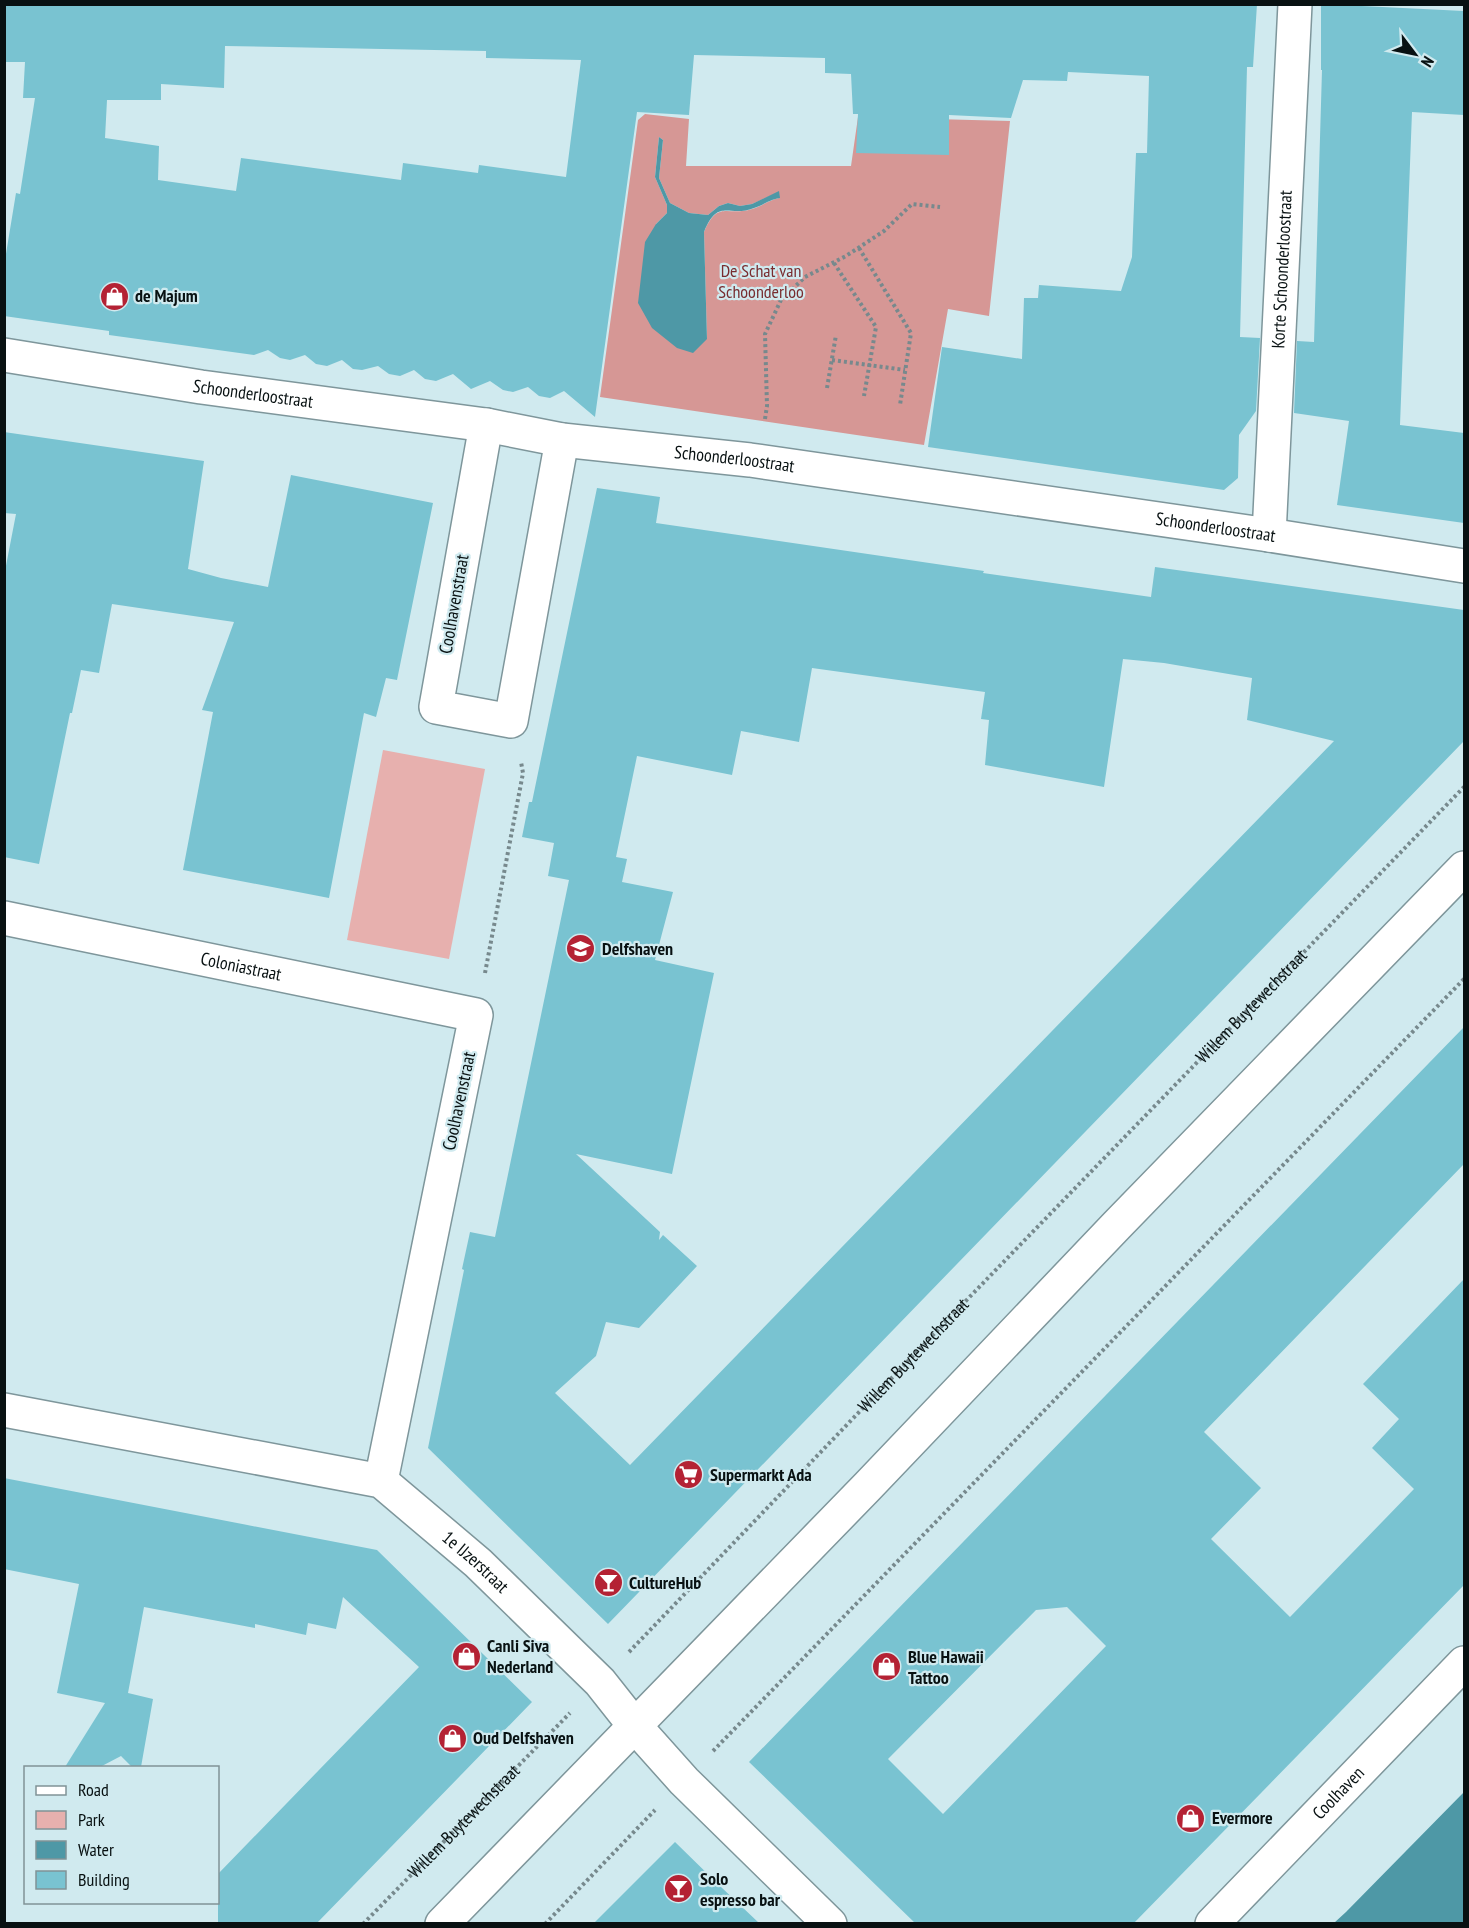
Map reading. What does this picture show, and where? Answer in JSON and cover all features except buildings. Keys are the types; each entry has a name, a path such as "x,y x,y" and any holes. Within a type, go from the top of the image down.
{"street":[{"name":"Korte Schoonderloostraat","path":"1269,535 1295,4"},
{"name":"Schoonderloostraat","path":"4,355 201,387 486,425 562,440 757,462 1269,535 1464,566"},
{"name":"Coolhavenstraat","path":"486,425 436,707 511,721"},
{"path":"511,721 562,440"},
{"path":"442,1923 868,1486 1117,1225 1464,868"},
{"name":"Coloniastraat","path":"4,918 476,1014"},
{"name":"Coolhavenstraat","path":"381,1481 476,1014"},
{"name":"1e IJzerstraat","path":"4,1410 381,1481 478,1563 600,1682 634,1725 684,1781 830,1923"},
{"name":"Coolhaven","path":"1212,1923 1464,1663"}],"path":[{"path":"757,462 767,406 765,334 781,300 805,277 834,263 884,231 912,204 940,207"},
{"path":"859,248 911,333 900,405"},
{"path":"834,263 876,327 864,396"},
{"path":"827,388 836,335"},
{"path":"832,360 905,370"},
{"path":"476,1014 523,773 511,721"},
{"name":"Willem Buytewechstraat","path":"363,1923 600,1682 1464,787"},
{"path":"545,1923 1464,979"}],"green space":[{"name":"De Schat van Schoonderloo","path":"645,114 689,119 686,166 851,166 858,117 1010,121 989,316 948,309 924,445 600,397 638,120","holes":["659,137 663,140 659,178 670,203 689,213 708,215 719,206 728,203 740,206 752,204 779,192 779,198 752,209 719,212 709,222 704,232 707,339 656,224 667,213 667,205 655,177"]},
{"path":"383,750 485,769 449,959 347,940"}],"water":[{"path":"659,137 663,140 659,178 670,203 689,213 708,215 719,206 728,203 740,206 752,204 779,191 780,198 745,210 719,212 709,221 704,232 707,339 693,353 677,348 652,328 638,303 645,242 656,224 667,213 667,205 655,177"},
{"path":"1464,1792 1464,1923 1334,1923 1346,1912"}],"place":[{"name":"de Majum","path":"114,296"},
{"name":"Delfshaven","path":"581,949"},
{"name":"Supermarkt Ada","path":"689,1475"},
{"name":"CultureHub","path":"608,1583"},
{"name":"Canli Siva Nederland","path":"466,1656"},
{"name":"Blue Hawaii Tattoo","path":"887,1667"},
{"name":"Oud Delfshaven","path":"452,1738"},
{"name":"Evermore","path":"1191,1818"},
{"name":"Solo espresso bar","path":"679,1889"}]}
